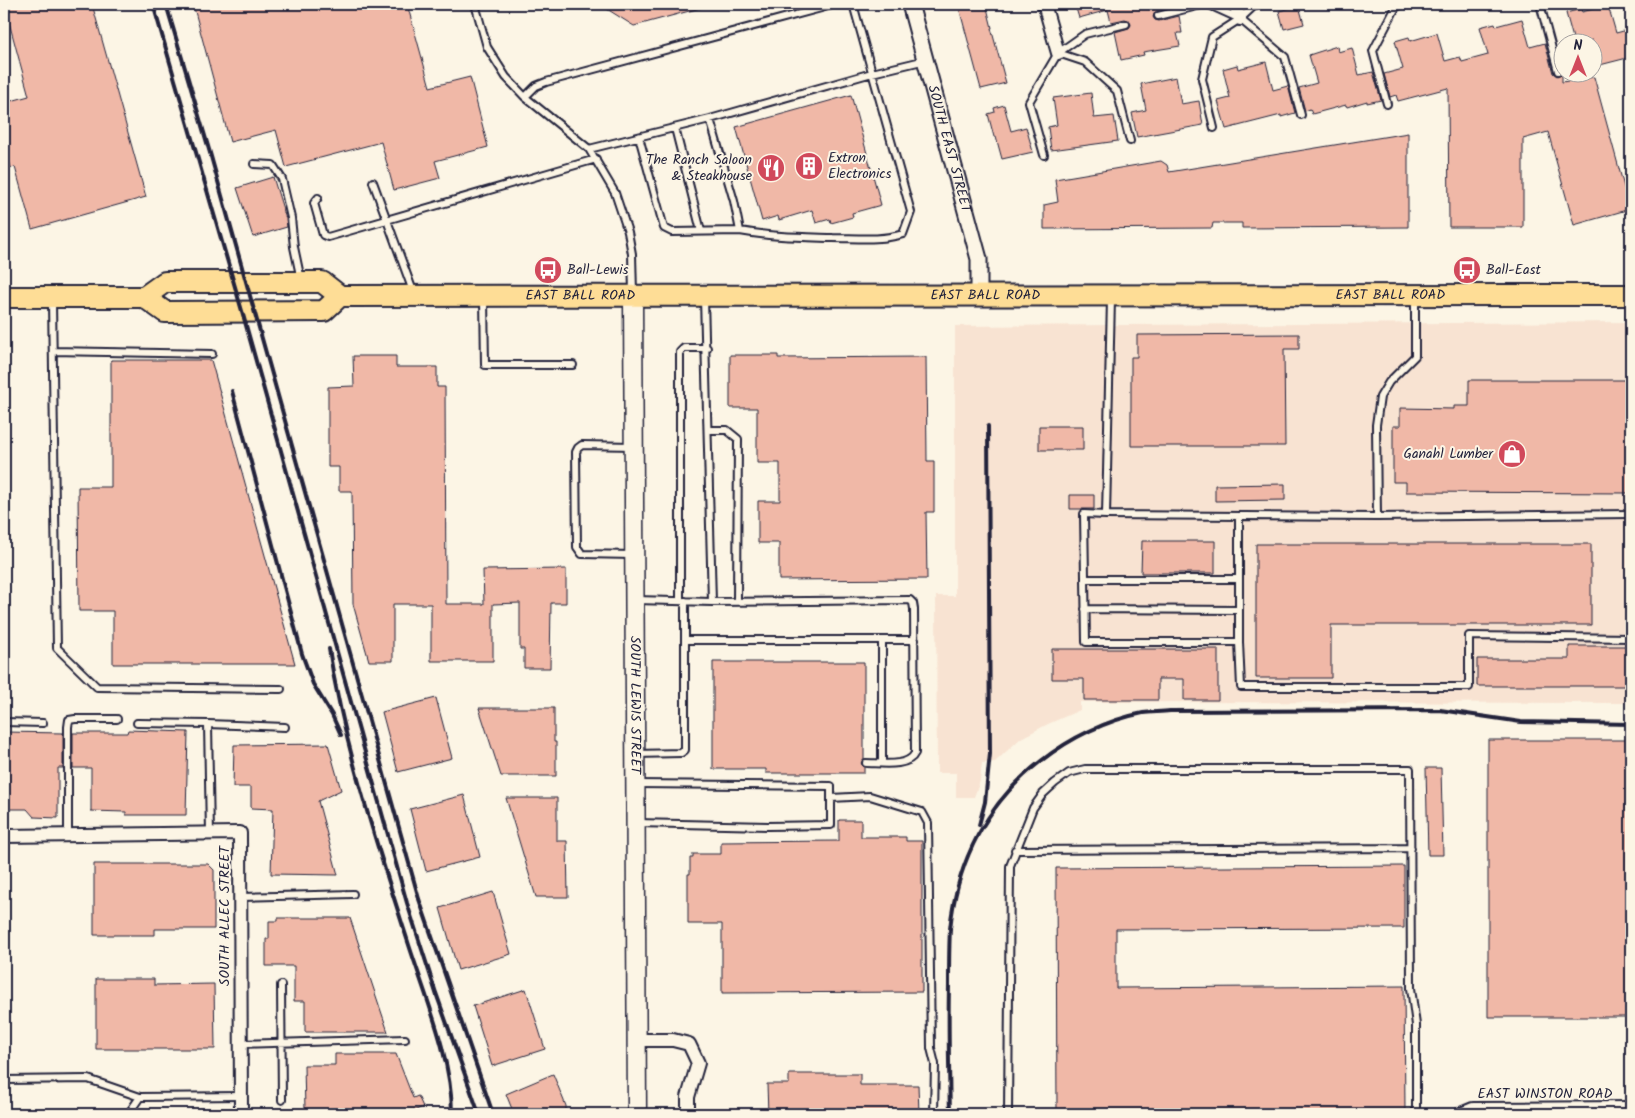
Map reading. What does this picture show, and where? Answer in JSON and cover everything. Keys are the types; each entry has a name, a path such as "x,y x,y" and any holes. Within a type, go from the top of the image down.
{"main road":[{"path":"4,297 144,297 165,312 174,312 324,311 340,296 322,282 165,282 144,297"},
{"name":"EAST BALL ROAD","path":"340,296 1631,295"},
{"name":"SOUTH LEWIS STREET","path":"633,296 637,1114"}],"street":[{"name":"SOUTH EAST STREET","path":"910,4 979,259 979,296"},
{"path":"1044,4 1058,53"},
{"path":"1235,4 1240,19"},
{"name":"SOUTH ALLEC STREET","path":"4,836 240,833 241,1114"},
{"path":"637,1040 673,1040 689,1044 698,1063 688,1097 688,1114"},
{"name":"EAST WINSTON ROAD","path":"1461,1114 1473,1109 1631,1108"}],"lane":[{"path":"475,4 487,47 506,77 524,97 589,149 615,193 628,232 632,254 633,296"},
{"path":"524,97 536,86 546,82 836,4"},
{"path":"639,137 664,228 672,232 740,231 769,236 870,238 887,238 903,234 911,212 852,4"},
{"path":"1158,16 1206,4 1240,19 1285,56 1301,115"},
{"path":"1214,128 1202,79 1212,37 1240,19 1256,4"},
{"path":"1387,104 1373,51 1396,7 1402,4"},
{"path":"1540,4 1552,49"},
{"path":"1629,4 1631,11"},
{"path":"1044,156 1029,102 1058,53 1085,34 1126,24"},
{"path":"1058,53 1085,62 1117,91 1130,141"},
{"path":"589,149 710,119 872,73 926,60"},
{"path":"710,119 734,201 740,231"},
{"path":"674,128 701,231"},
{"path":"318,198 314,203 324,236 328,237 596,159"},
{"path":"254,164 274,165 282,179 292,218 294,246 302,282"},
{"path":"372,182 415,296"},
{"path":"1106,515 1112,295"},
{"path":"1377,517 1376,425 1380,397 1389,382 1415,356 1415,295"},
{"path":"1630,355 1631,295"},
{"path":"484,296 485,365 573,364"},
{"path":"704,296 712,602"},
{"path":"52,297 57,648 97,687 281,689"},
{"path":"635,754 680,753 685,750 680,352 684,348 706,348"},
{"path":"53,351 212,354"},
{"path":"708,430 727,430 738,439 737,601"},
{"path":"634,446 582,445 576,452 576,462 577,547 579,551 582,554 634,555"},
{"path":"1239,642 1086,642 1084,514 1377,517 1631,514"},
{"path":"1239,516 1241,687 1469,687 1469,636 1631,638"},
{"path":"1085,579 1239,578"},
{"path":"635,600 712,602 910,600 913,603 914,609 915,753 910,760 903,762 866,763"},
{"path":"1085,610 1239,610"},
{"path":"685,640 915,640"},
{"path":"882,640 882,763"},
{"path":"68,835 69,720 117,719"},
{"path":"4,722 43,723"},
{"path":"137,724 285,727"},
{"path":"208,724 210,834"},
{"path":"1008,1114 1010,866 1033,808 1043,794 1055,783 1069,773 1085,769 1410,769 1411,988 1416,1025 1416,1114"},
{"path":"635,784 831,786 831,825 768,826 636,823"},
{"path":"831,798 870,796 922,812 928,823 931,1048 935,1064 934,1114"},
{"path":"1015,850 1411,848"},
{"path":"240,897 353,894"},
{"path":"281,984 282,1100"},
{"path":"240,1044 404,1039"},
{"path":"4,1080 88,1080 140,1097 241,1096"},
{"path":"130,1114 140,1097"}],"shaded area":[{"path":"1631,322 1631,703 1080,702 1080,710 1021,738 995,762 982,763 980,781 974,797 956,797 956,773 937,773 936,596 955,596 955,326"}],"building":[{"path":"4,4 92,4 146,197 32,229 15,167 11,168 4,142 4,103 29,96"},
{"path":"193,4 407,4 430,87 470,77 488,147 435,161 440,178 394,190 381,142 286,167 276,130 230,142"},
{"path":"599,4 704,4 704,7 634,26"},
{"path":"958,4 986,4 1006,83 981,89"},
{"path":"1177,4 1177,6 1156,11 1153,17 1159,21 1179,16 1182,33 1177,33 1180,46 1143,52 1144,55 1121,60 1115,32 1129,28 1131,25 1130,21 1125,19 1111,22 1108,10 1079,18 1075,5"},
{"path":"1608,5 1616,33 1631,29 1631,57 1602,64 1602,32 1571,32 1566,13 1581,9 1582,12"},
{"path":"1299,6 1304,24 1284,29 1279,11"},
{"path":"1522,19 1530,47 1545,43 1552,69 1552,82 1595,82 1630,209 1574,225 1548,132 1523,139 1523,227 1449,227 1448,88 1398,101 1396,95 1390,97 1384,74 1403,69 1395,41 1409,37 1410,41 1437,33 1445,61 1460,57 1462,62 1488,55 1480,27 1495,23 1496,26"},
{"path":"1337,46 1338,52 1352,48 1359,75 1373,72 1381,100 1367,103 1367,101 1347,107 1346,105 1312,114 1310,109 1305,111 1299,88 1317,83 1309,55"},
{"path":"1266,62 1273,90 1288,86 1295,113 1226,129 1218,101 1230,98 1223,69 1237,65 1238,69"},
{"path":"1176,77 1181,104 1199,101 1203,125 1137,137 1132,113 1146,110 1141,84"},
{"path":"1091,93 1094,118 1114,116 1118,141 1051,150 1048,127 1057,125 1053,98"},
{"name":"Extron Electronics","path":"851,95 881,205 852,213 853,217 831,223 830,219 816,223 812,210 779,220 778,216 762,221 736,127"},
{"path":"1004,105 1011,131 1026,127 1033,152 1002,159 988,114 995,112 994,108"},
{"path":"1408,133 1408,227 1242,228 1242,223 1213,223 1212,228 1044,229 1044,205 1058,202 1055,179 1161,161 1167,165 1169,172"},
{"path":"273,177 287,227 253,237 237,188"},
{"path":"1299,334 1299,349 1284,349 1285,446 1131,446 1131,357 1137,357 1137,335"},
{"path":"730,355 778,355 778,358 926,357 927,461 934,461 934,512 926,512 927,579 779,580 779,543 758,543 758,501 780,501 780,463 757,463 757,408 730,408"},
{"path":"353,356 396,356 396,367 437,367 437,387 445,387 446,604 484,604 483,570 566,569 566,603 551,603 550,668 524,668 524,649 520,649 520,603 493,604 493,661 431,661 431,604 393,604 393,661 369,661 353,604 352,491 339,491 339,467 328,467 328,387 354,386"},
{"path":"111,360 211,360 295,664 113,664 113,611 79,611 78,487 111,487"},
{"name":"Ganahl Lumber","path":"1469,380 1631,380 1631,493 1406,492 1406,482 1393,482 1393,426 1400,426 1400,408 1454,409 1454,406 1469,406"},
{"path":"1039,426 1083,426 1083,450 1039,450"},
{"path":"1285,484 1285,500 1215,501 1215,485"},
{"path":"1070,495 1094,495 1094,509 1070,509"},
{"path":"1142,541 1215,541 1215,573 1141,573"},
{"path":"1256,544 1591,544 1591,625 1331,625 1331,678 1256,678"},
{"path":"1569,646 1631,646 1631,686 1477,686 1477,659 1569,659"},
{"path":"1052,649 1218,649 1218,700 1184,700 1184,679 1158,679 1158,700 1084,700 1084,679 1052,679"},
{"path":"713,662 864,662 864,759 861,763 864,767 864,773 766,773 766,769 713,769"},
{"path":"436,698 452,758 398,772 382,712"},
{"path":"479,708 554,708 556,776 501,776"},
{"path":"128,730 188,732 186,815 126,815 126,812 91,811 91,768 73,768 73,733 127,733"},
{"path":"4,732 63,733 63,768 58,768 58,818 34,817 27,809 4,809"},
{"path":"1488,740 1631,740 1631,1017 1488,1017"},
{"path":"328,744 341,790 318,801 338,875 271,874 273,809 251,808 251,787 233,787 234,745"},
{"path":"1426,768 1441,768 1443,855 1428,855"},
{"path":"464,795 480,857 426,871 410,809"},
{"path":"506,798 557,798 557,841 567,841 568,897 536,897"},
{"path":"839,820 861,820 861,837 906,837 906,841 922,841 922,992 722,993 722,924 688,924 688,874 690,874 690,858 693,858 693,854 721,854 721,842 839,841"},
{"path":"94,864 208,864 214,870 214,929 155,929 155,935 94,935"},
{"path":"1404,866 1404,928 1116,929 1116,988 1404,986 1405,1114 1057,1114 1056,868"},
{"path":"493,892 511,954 458,970 440,908"},
{"path":"278,918 350,918 388,1032 305,1032 305,1001 294,1001 294,966 266,966 266,939 269,939 269,921 278,921"},
{"path":"96,979 154,979 154,985 214,984 215,1049 96,1049"},
{"path":"526,989 545,1049 492,1066 473,1006"},
{"path":"335,1054 396,1054 413,1098 418,1096 423,1107 416,1110 305,1110 304,1065 335,1065"},
{"path":"553,1074 566,1106 566,1114 514,1114 506,1094"},
{"path":"789,1074 860,1074 860,1085 918,1085 919,1114 768,1114 767,1084 789,1084"}],"railway":[{"path":"153,4 242,311 407,903 436,993 479,1114"},
{"path":"166,4 210,153 419,899 493,1114"},
{"path":"232,391 302,654 313,684 332,715 341,735"},
{"path":"979,825 985,802 990,754 988,426"},
{"path":"329,649 344,724 363,798 443,1050 451,1093 452,1114"},
{"path":"950,1114 950,929 960,880 978,835 1005,795 1022,777 1064,745 1089,731 1116,720 1143,713 1170,711 1440,710 1521,722 1631,724"}],"place":[{"name":"Extron Electronics","path":"809,166"},
{"name":"The Ranch Saloon & Steakhouse","path":"771,168"},
{"name":"Ball-Lewis","path":"548,270"},
{"name":"Ball-East","path":"1467,270"},
{"name":"Ganahl Lumber","path":"1512,454"}]}
